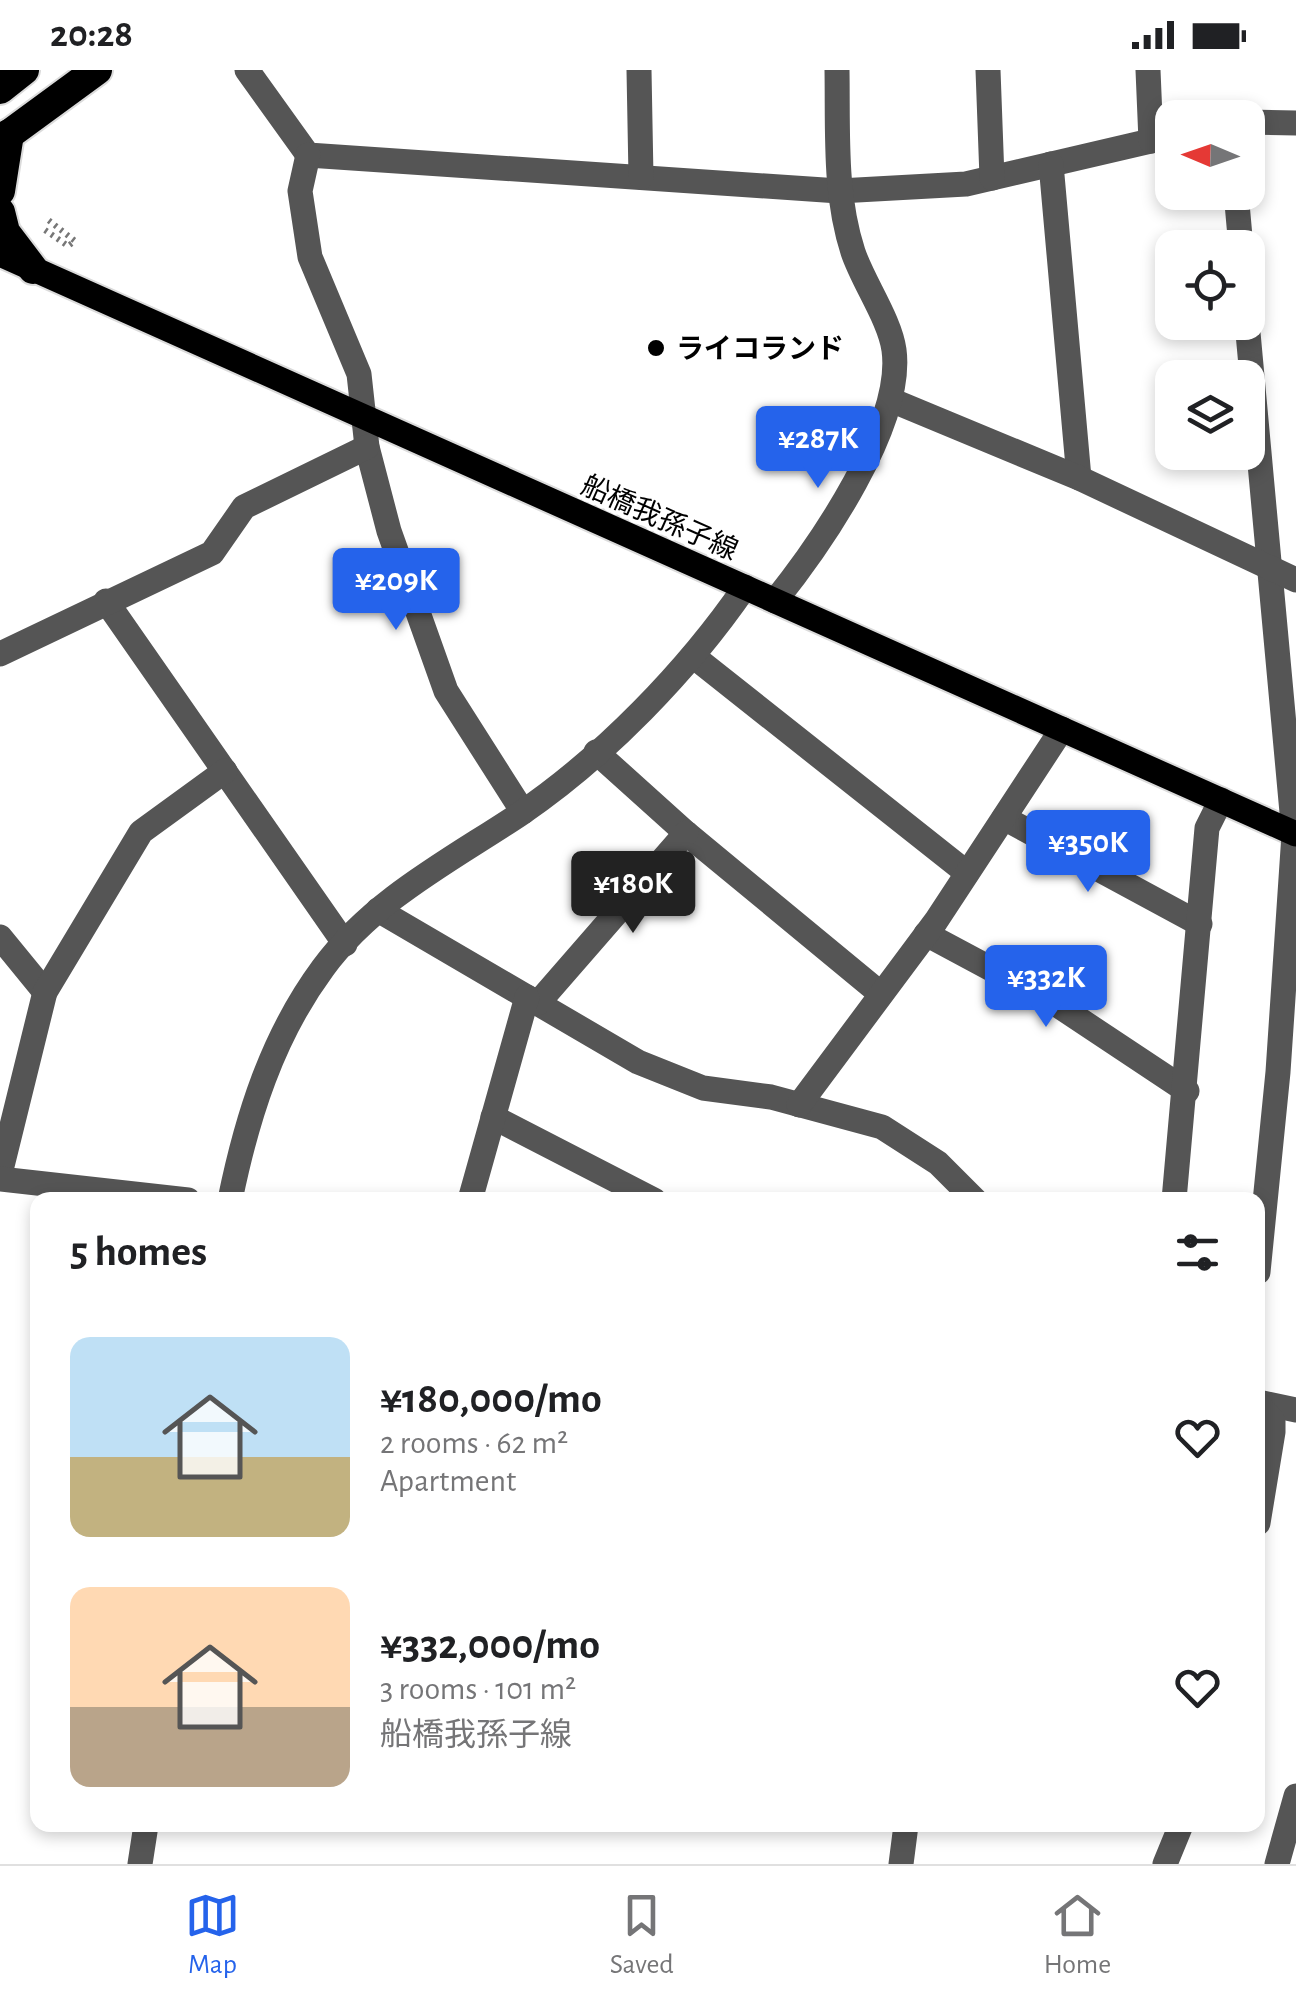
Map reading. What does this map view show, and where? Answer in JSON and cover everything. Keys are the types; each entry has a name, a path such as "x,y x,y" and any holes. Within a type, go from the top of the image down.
{"highway":[{"path":"0,89 24,70"},
{"path":"0,191 4,138 97,70"},
{"path":"0,212 5,232 33,270"}],"main road":[{"name":"船橋我孫子線","path":"0,254 1295,834"}],"street":[{"path":"247,70 308,155 300,191 310,257 358,374 367,447 389,532 446,691 523,812"},
{"path":"639,70 642,178"},
{"path":"775,601 815,551 850,492 891,400 894,349 853,252 839,190 837,70"},
{"path":"988,70 992,178"},
{"path":"1148,70 1155,104"},
{"path":"1265,122 1296,122"},
{"path":"308,155 839,190 966,184 1155,140"},
{"path":"1051,164 1079,478"},
{"path":"1250,340 1295,834 1287,1075 1265,1224"},
{"path":"891,400 1079,478 1296,580"},
{"path":"0,654 212,553 244,507 367,447"},
{"path":"232,1192 240,1147 262,1077 324,967 378,910 428,872 523,812 596,752 707,643 745,588"},
{"path":"106,601 345,944"},
{"path":"693,656 967,873"},
{"path":"799,1104 926,934 1062,728"},
{"path":"596,752 686,833 881,994"},
{"path":"125,1192 0,1176 44,992 141,832 225,771"},
{"path":"1175,1192 1207,828 1221,800"},
{"path":"1004,818 1200,924"},
{"path":"472,1192 533,1000 686,833"},
{"path":"378,910 638,1062 704,1088 799,1104 882,1128 938,1163 968,1192"},
{"path":"926,934 1053,1002 1186,1091"},
{"path":"0,937 44,992"},
{"path":"493,1117 638,1192"},
{"path":"1265,1404 1296,1410"},
{"path":"1265,1411 1273,1421 1265,1481"},
{"path":"1277,1864 1296,1796"},
{"path":"140,1864 145,1832"},
{"path":"901,1864 905,1832"},
{"path":"1165,1864 1178,1832"}],"path":[{"path":"41,228 68,246 75,241 46,219"}],"place":[{"name":"ライコランド","path":"656,348"}]}
